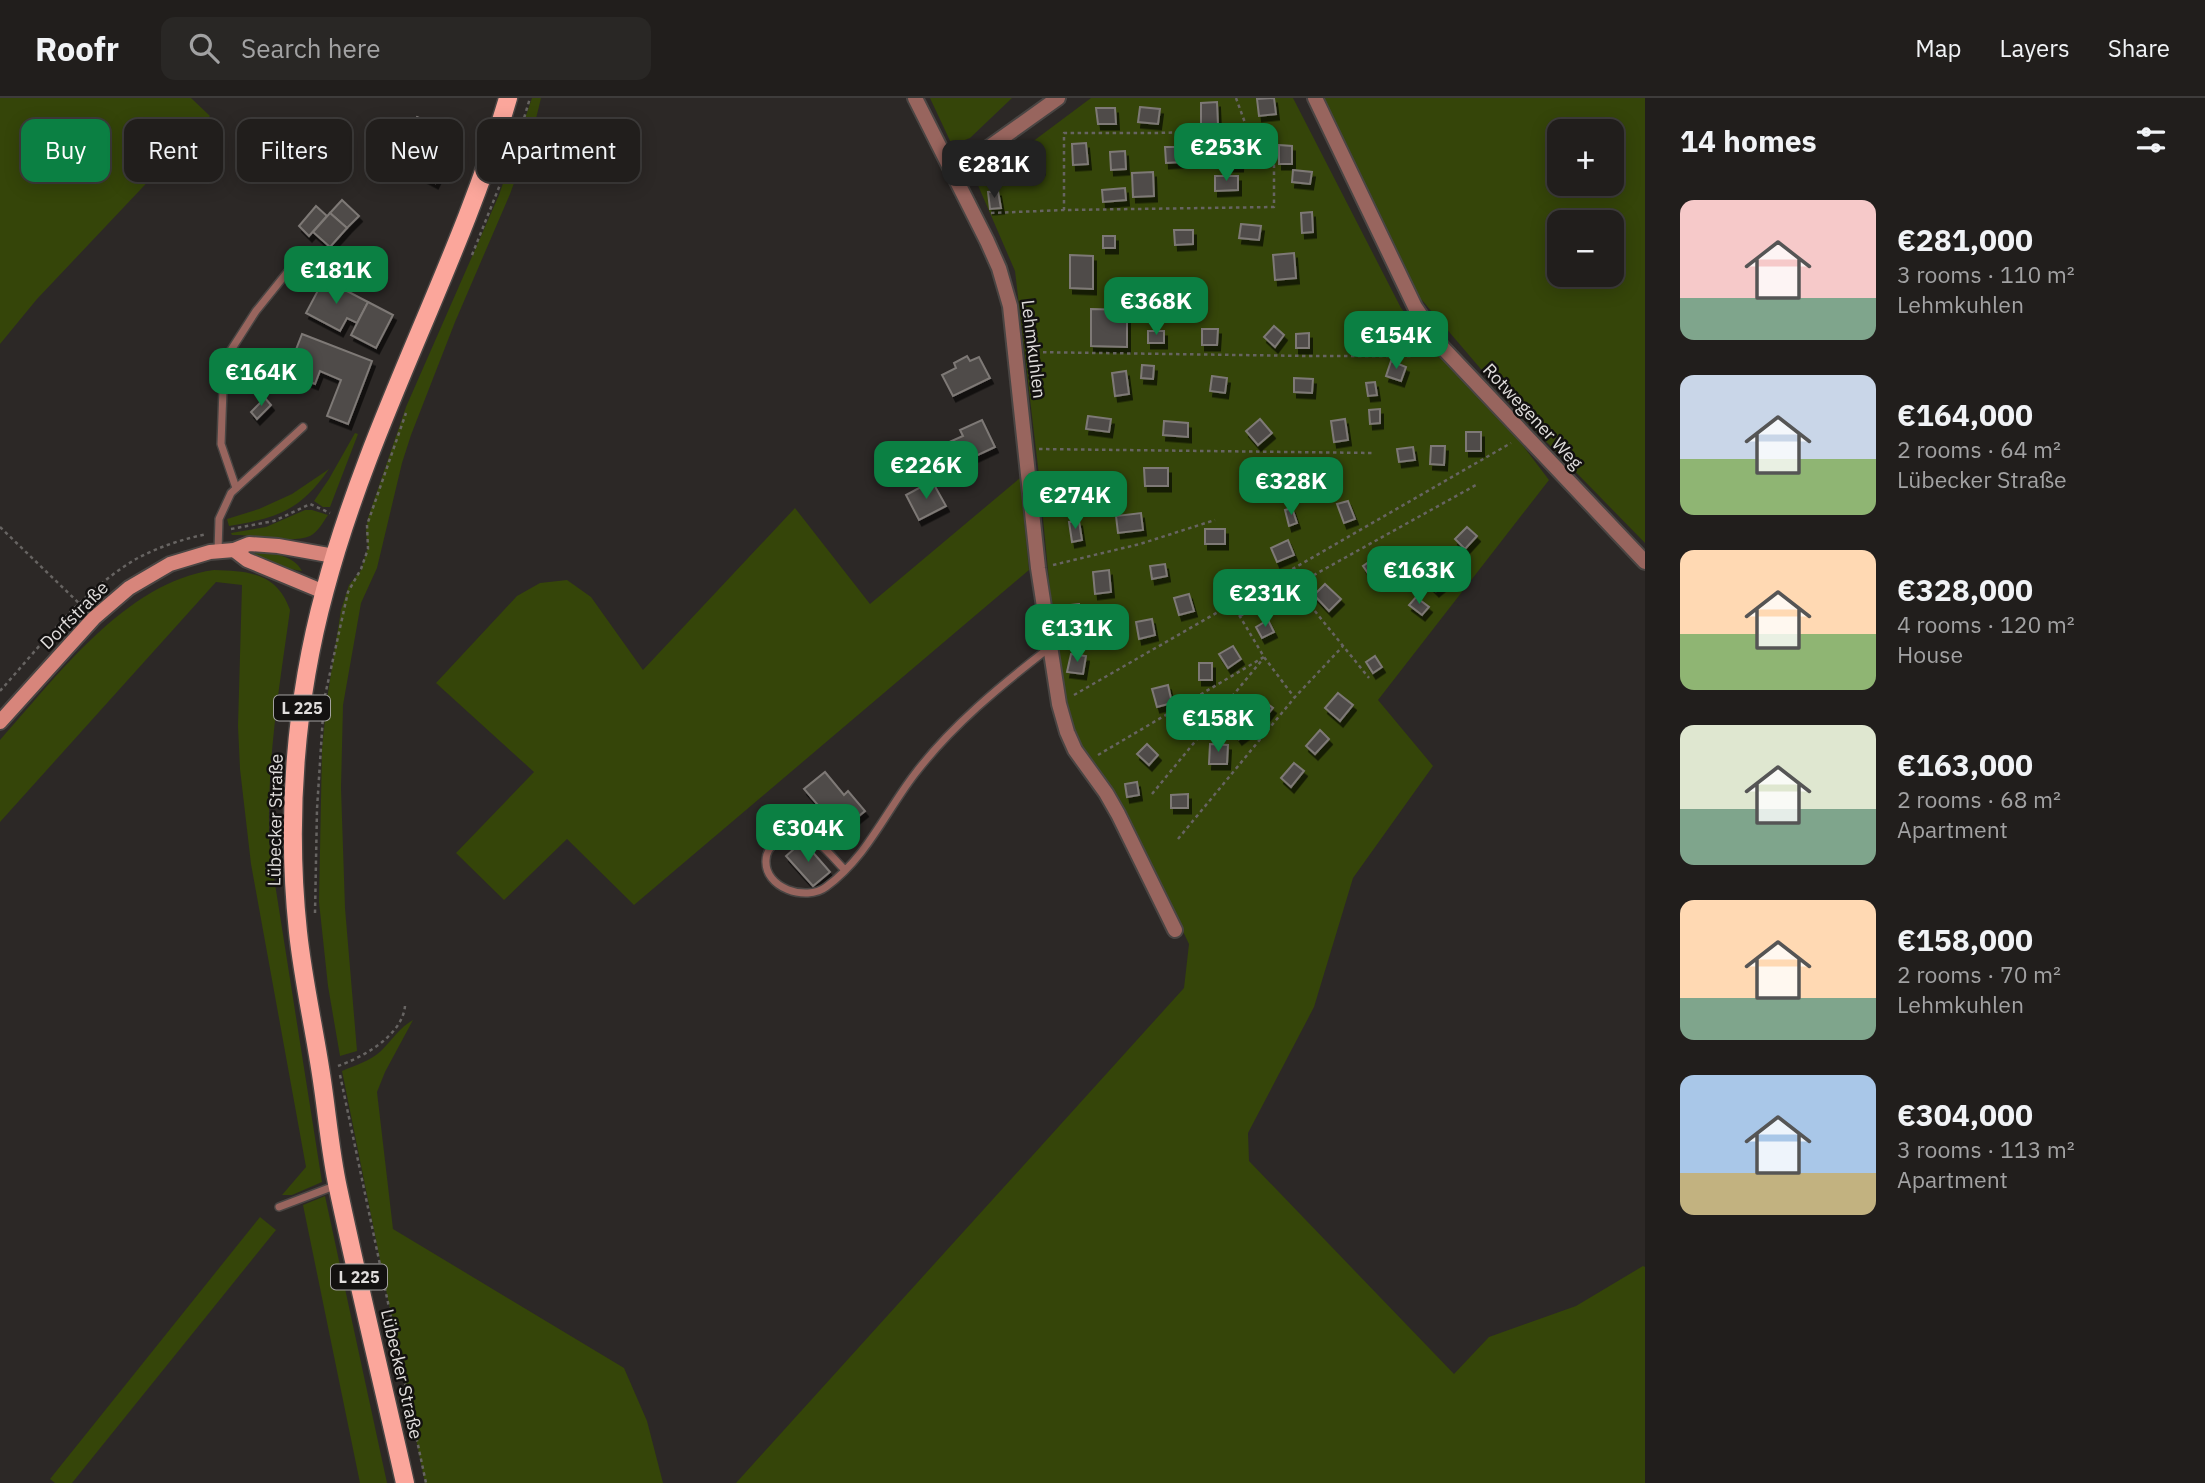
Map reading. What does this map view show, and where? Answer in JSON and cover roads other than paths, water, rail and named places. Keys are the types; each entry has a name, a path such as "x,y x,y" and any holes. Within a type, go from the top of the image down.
{"main road":[{"name":"Lübecker Straße","path":"405,1483 337,1185 329,1068 307,1001 298,932 293,827 297,740 310,651 334,556 369,455 483,175 508,98"}],"street":[{"name":"Lehmkuhlen","path":"915,98 999,268 1007,292 1027,449 1038,568 1059,704 1066,732 1083,764 1106,793 1118,814 1175,930"},
{"path":"951,171 1058,98"},
{"name":"Rotwegener Weg","path":"1315,98 1415,307 1442,347 1523,434 1538,455 1645,562"},
{"name":"Dorfstraße","path":"0,722 94,618 129,588 170,564 218,551 234,550 249,544 334,556"},
{"path":"234,550 247,559 324,592"}],"lane":[{"path":"236,488 221,444 223,361 256,311 302,254"},
{"path":"218,551 219,519 231,493 303,427"},
{"path":"844,869 814,838 803,834 780,838 771,846 766,859 768,870 774,879 794,893 806,894 824,889 844,869 861,852 913,776 954,728 1050,648"},
{"path":"279,1207 337,1185"}]}
